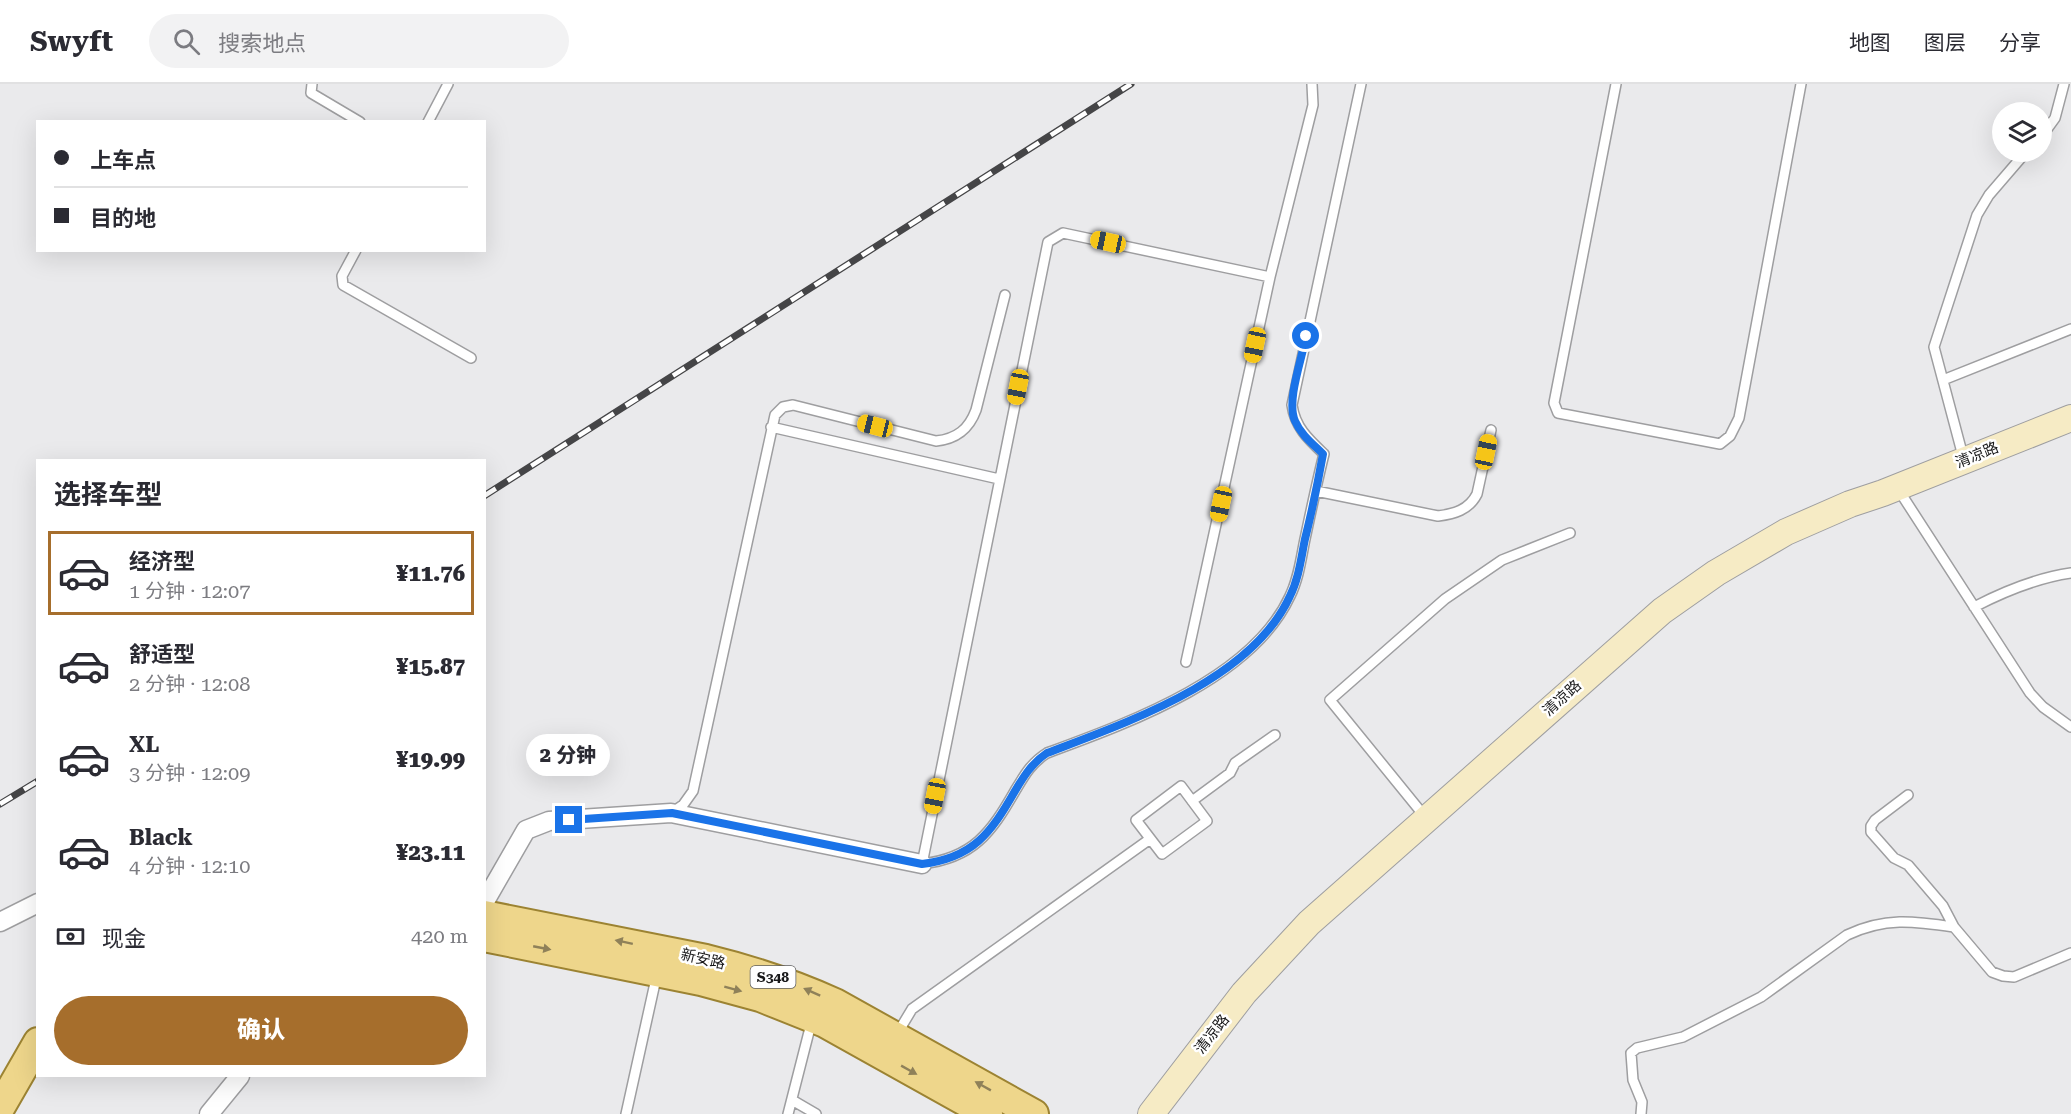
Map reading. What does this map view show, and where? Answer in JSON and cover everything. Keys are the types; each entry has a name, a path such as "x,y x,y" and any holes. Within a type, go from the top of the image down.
{"main road":[{"name":"新安路","path":"486,915 585,933 737,966 802,988 835,1003 1034,1114"},
{"name":"新安路","path":"486,937 741,991 793,1009 812,1017 988,1114"},
{"path":"0,1108 36,1045"}],"street":[{"name":"清凉路","path":"1151,1114 1211,1034 1275,957 1335,898 1637,632 1689,591 1751,551 1786,532 1850,504 1897,488 2071,418"},
{"path":"486,900 526,830 549,821 672,813 922,864"},
{"path":"0,922 36,904"},
{"path":"209,1114 239,1077"}],"lane":[{"path":"312,84 311,93 357,120"},
{"path":"429,120 448,84"},
{"path":"1186,662 1270,277 1313,105 1312,84"},
{"path":"1270,277 1063,233 1052,238 1045,248 922,864 955,856 983,839 999,819 1032,764 1047,753 1093,736 1166,703 1240,660 1273,626 1290,596 1297,580 1323,454 1300,429 1295,421 1292,405 1361,84"},
{"path":"1616,84 1554,403 1558,413 1720,444 1730,436 1738,418 1801,84"},
{"path":"2052,122 2064,84"},
{"path":"1964,461 1934,347 1971,227 1989,195 2017,162"},
{"path":"355,252 342,276 342,285 471,358"},
{"path":"672,813 683,806 693,791 775,415 783,407 793,405 936,441 960,434 973,419 976,410 1005,295"},
{"path":"1943,380 2071,329"},
{"path":"771,427 999,479"},
{"path":"1316,491 1438,516 1464,510 1477,494 1491,430"},
{"path":"1897,488 2030,693 2043,707 2071,727"},
{"path":"1426,818 1330,700 1454,593 1502,560 1570,533"},
{"path":"1974,607 2019,586 2071,573"},
{"path":"1192,801 1230,773 1235,763 1275,735"},
{"path":"1181,786 1192,801 1207,820 1162,854 1136,820 1181,786"},
{"path":"1908,795 1875,820 1871,826 1871,832 1894,858 1908,865 1943,906 1954,927 1992,972 2014,977 2071,953"},
{"path":"896,1037 912,1009 1150,839"},
{"path":"1641,1114 1642,1102 1634,1080 1631,1053 1637,1048 1683,1037 1761,997 1846,935 1857,930 1881,922 1897,921 1954,927"},
{"path":"626,1114 657,972"},
{"path":"788,1114 812,1017"},
{"path":"792,1100 816,1114"}],"railway":[{"path":"486,495 1131,84"},
{"path":"0,804 36,782"}],"route":[{"path":"569,820 672,813 922,864 949,859 973,847 992,829 1027,771 1039,758 1130,720 1204,682 1240,660 1273,626 1297,580 1323,454 1300,429 1293,413 1292,405 1306,336"}]}
